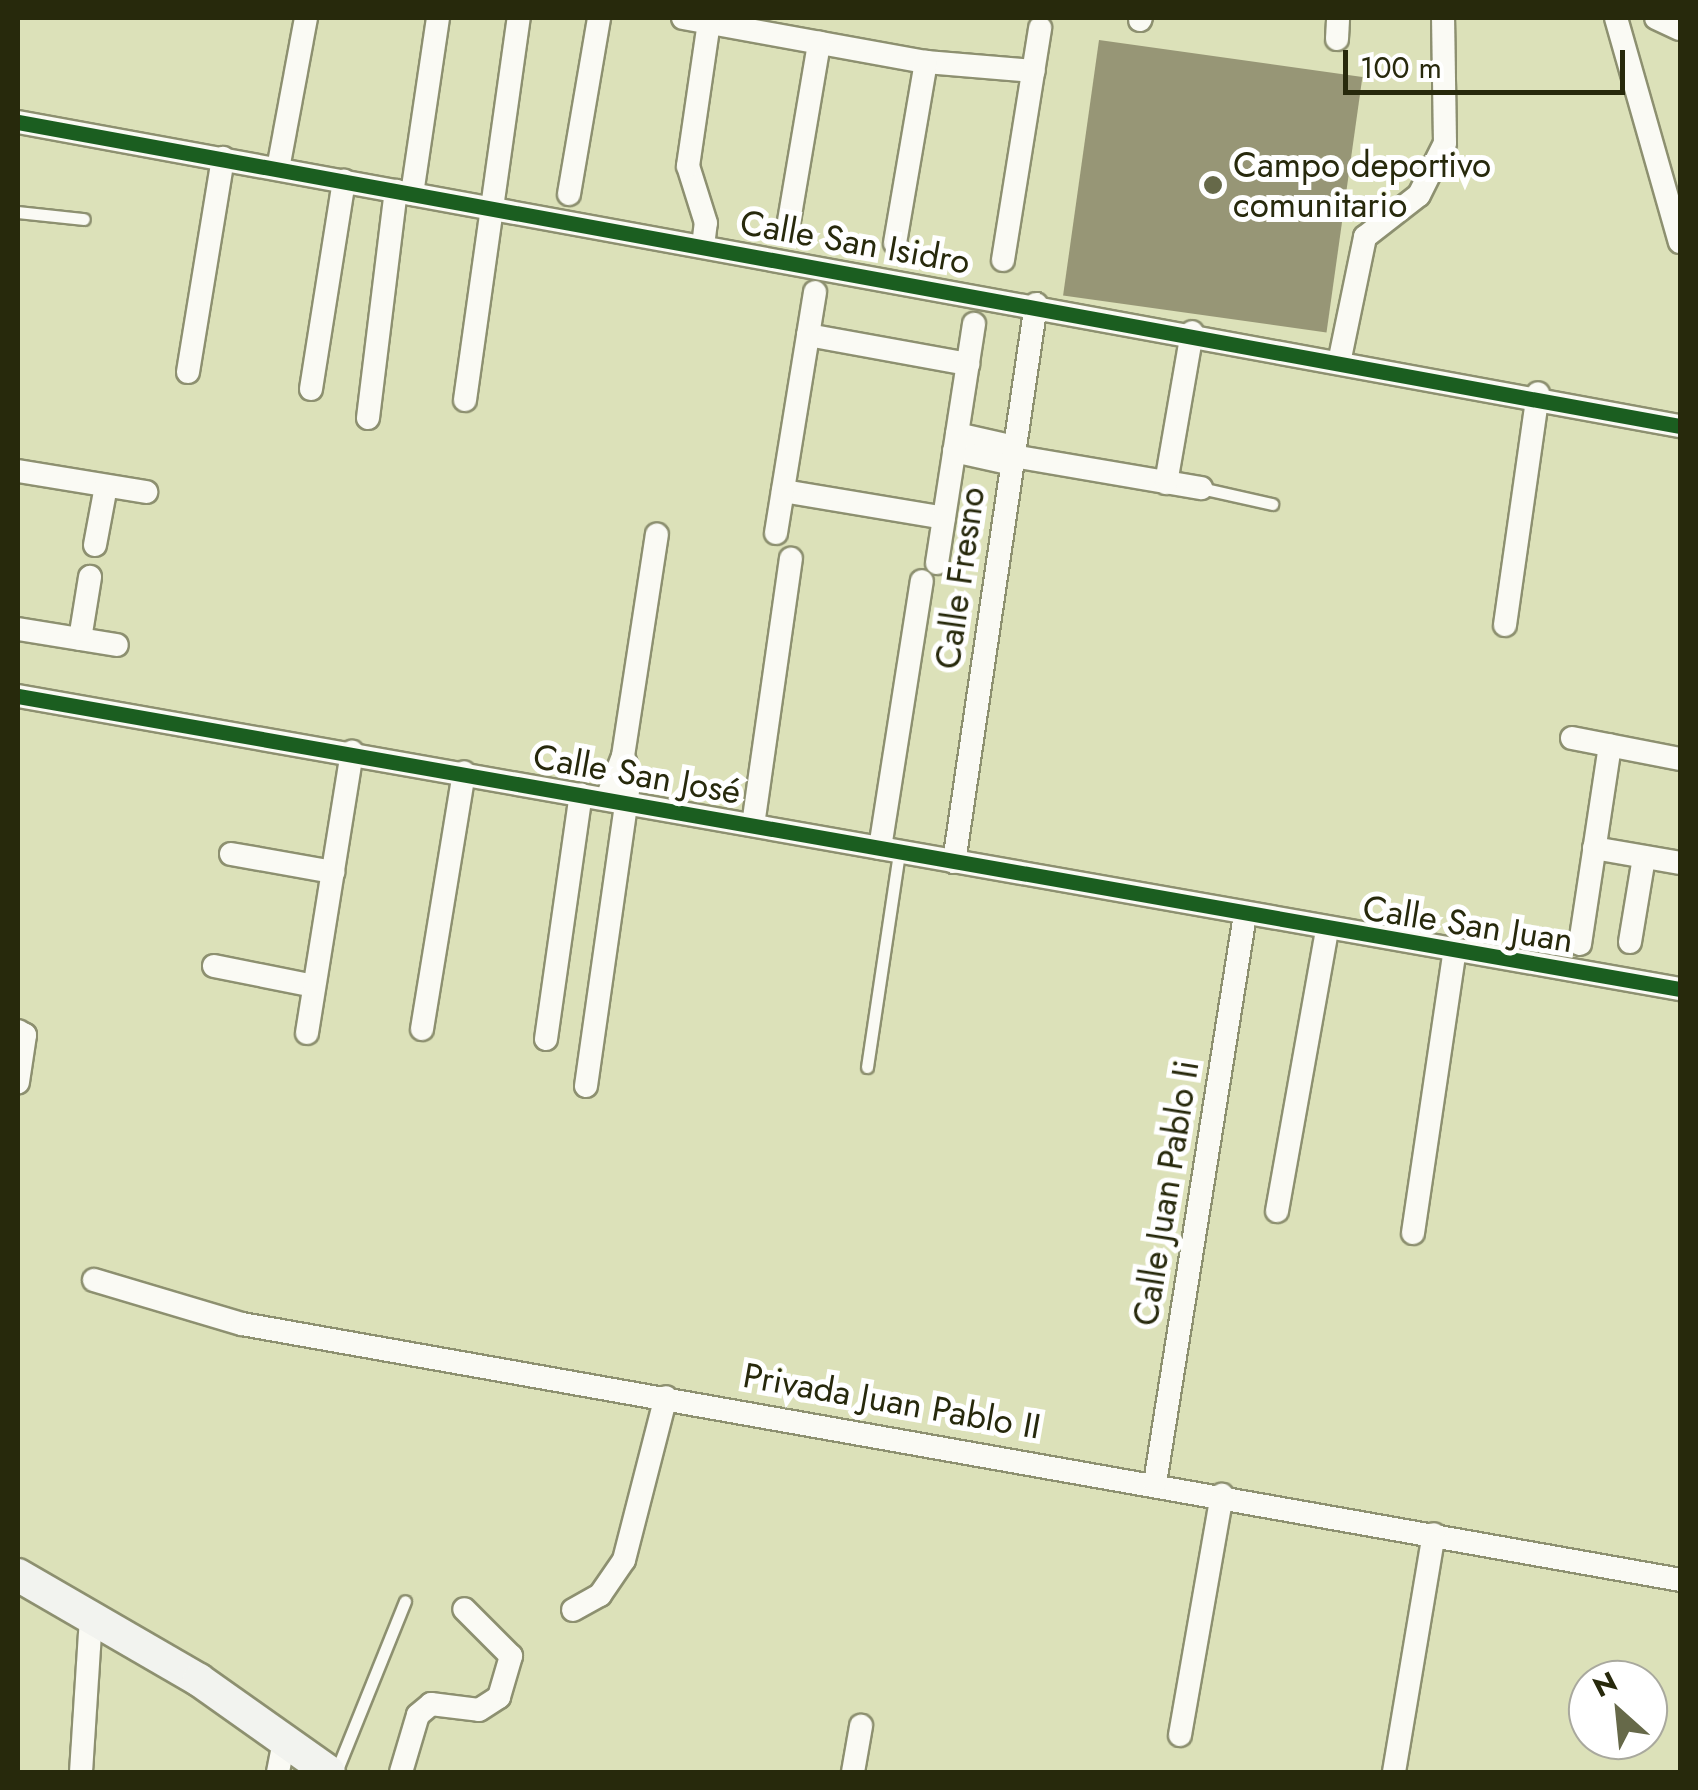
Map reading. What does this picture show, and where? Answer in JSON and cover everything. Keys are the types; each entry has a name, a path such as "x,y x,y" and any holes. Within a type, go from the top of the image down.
{"main road":[{"path":"18,1575 91,1618 281,1756 332,1772"}],"street":[{"path":"278,168 306,18"},
{"path":"368,418 404,193 438,18"},
{"path":"465,400 520,18"},
{"path":"570,194 599,18"},
{"path":"683,18 926,62 1034,71"},
{"path":"1340,358 1365,237 1419,195 1445,143 1443,18"},
{"path":"1616,18 1673,190 1680,242"},
{"path":"1656,18 1680,29"},
{"path":"692,244 692,192 709,22"},
{"path":"1003,260 1040,28"},
{"path":"788,227 819,42"},
{"path":"896,243 926,62"},
{"name":"Calle San Isidro","path":"18,122 491,210 1538,393 1680,426"},
{"path":"188,372 223,158"},
{"path":"311,388 344,181"},
{"path":"776,533 816,292"},
{"name":"Calle Fresno","path":"954,862 1036,304"},
{"path":"937,563 974,324"},
{"path":"1166,483 1192,332"},
{"path":"808,335 968,364"},
{"path":"1505,624 1538,393"},
{"path":"955,443 1201,488"},
{"path":"18,471 146,492"},
{"path":"96,545 106,486"},
{"path":"783,491 944,518"},
{"path":"586,1086 617,800 657,536"},
{"path":"753,826 792,559"},
{"path":"80,639 90,577"},
{"path":"890,850 922,582"},
{"path":"18,629 117,645"},
{"name":"Calle San José","path":"18,696 352,752 1245,915"},
{"path":"1572,738 1680,759"},
{"path":"1580,944 1610,746"},
{"path":"307,1033 352,752"},
{"path":"422,1029 464,772"},
{"path":"546,1040 581,794"},
{"path":"1594,848 1680,863"},
{"path":"231,854 333,872"},
{"path":"1630,942 1644,857"},
{"name":"Calle San Juan","path":"1245,915 1454,954 1680,989"},
{"name":"Calle Juan Pablo Ii","path":"1156,1483 1245,915"},
{"path":"1277,1211 1326,931"},
{"path":"1414,1233 1454,954"},
{"path":"214,966 314,986"},
{"path":"18,1031 25,1035 18,1082"},
{"name":"Privada Juan Pablo II","path":"94,1280 242,1324 1156,1483 1680,1580"},
{"path":"573,1610 600,1595 624,1560 666,1397"},
{"path":"1180,1735 1222,1495"},
{"path":"1394,1772 1434,1534"},
{"path":"401,1772 418,1715 432,1704 479,1710 498,1696 511,1656 464,1609"},
{"path":"81,1772 91,1618"},
{"path":"853,1772 861,1726"}],"lane":[{"path":"18,212 84,219"},
{"path":"1201,488 1272,504"},
{"path":"867,1067 890,850"},
{"path":"332,1772 404,1602"}],"building":[{"name":"Campo deportivo comunitario","path":"1099,40 1362,77 1327,333 1063,295"}],"cycle path":[{"path":"18,122 1680,426"},
{"path":"18,696 1680,989"}],"place":[{"name":"Campo deportivo comunitario","path":"1213,185"}]}
